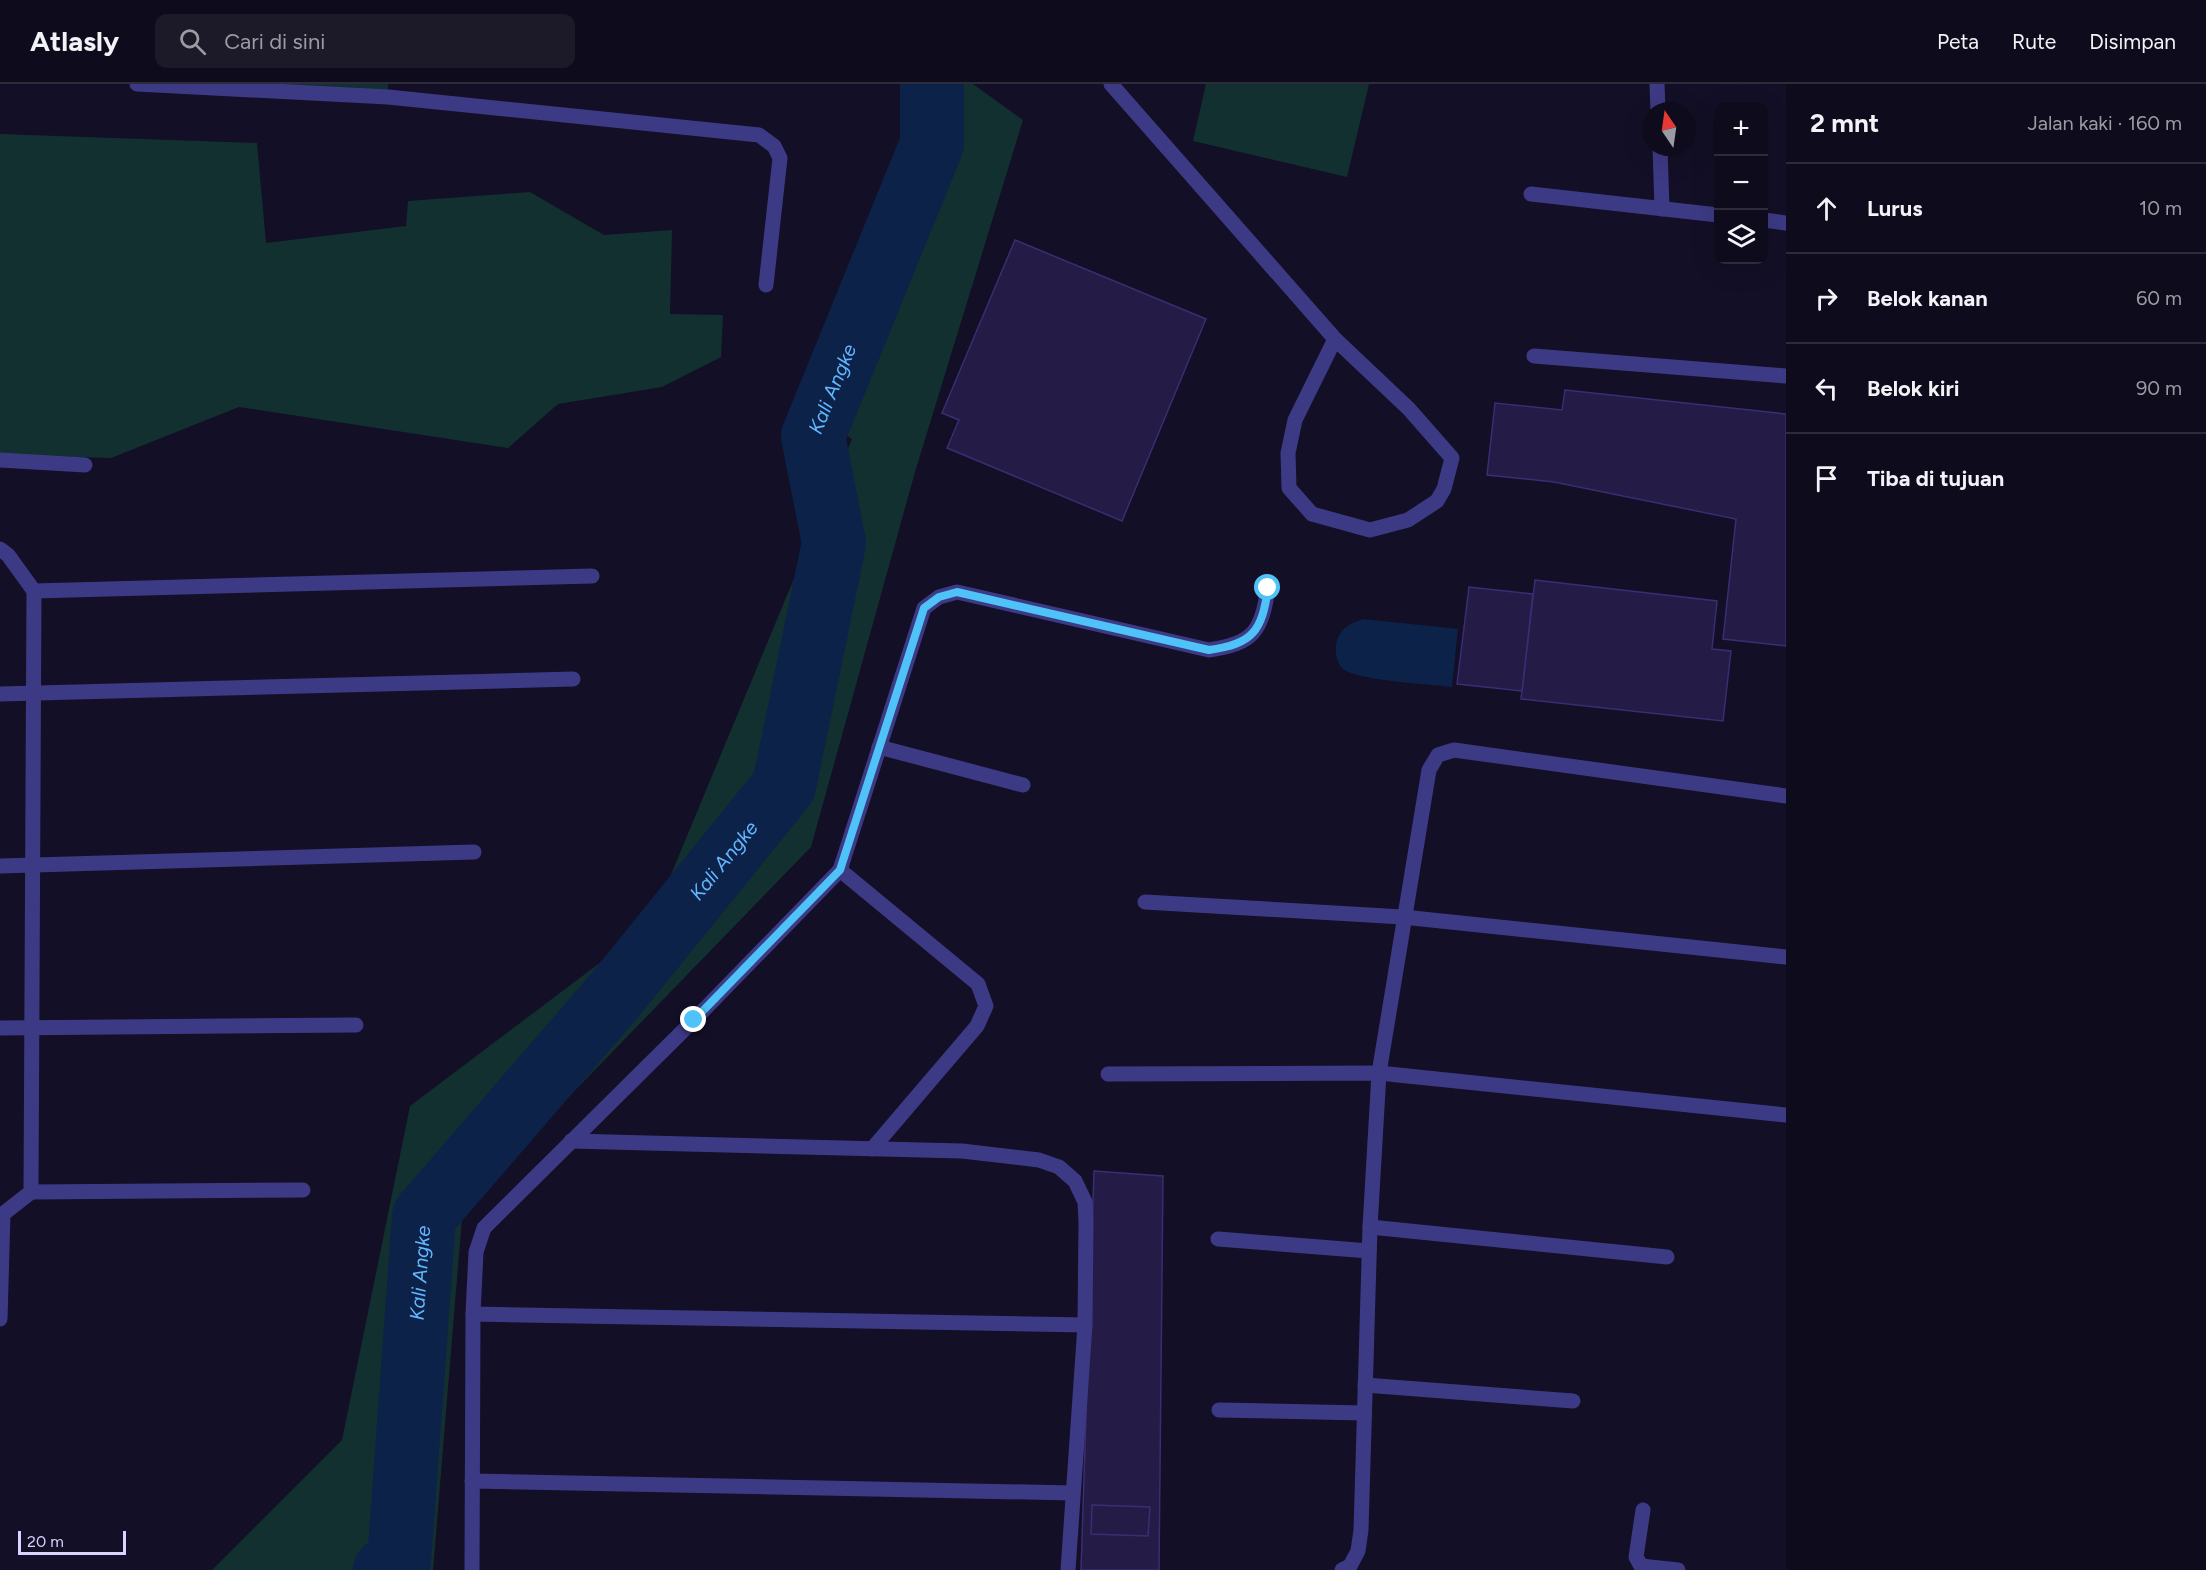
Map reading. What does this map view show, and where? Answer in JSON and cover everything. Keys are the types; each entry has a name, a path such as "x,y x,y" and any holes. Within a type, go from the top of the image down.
{"street":[{"path":"137,84 388,90 759,135 774,146 780,158 765,285"},
{"path":"1112,84 1335,339 1409,409 1452,458 1444,489 1437,501 1408,520 1370,530 1360,528 1312,514 1289,488 1288,453 1295,420 1335,339"},
{"path":"1657,84 1658,102"},
{"path":"1660,156 1662,209"},
{"path":"1531,194 1714,214"},
{"path":"1768,221 1786,223"},
{"path":"1534,356 1786,376"},
{"path":"0,460 85,465"},
{"path":"0,549 8,555 34,591 31,1192"},
{"path":"34,591 592,576"},
{"path":"472,1570 473,1314 476,1252 484,1228 840,870 924,608 939,597 957,592 1209,650 1233,646 1252,636 1264,613 1268,588"},
{"path":"0,694 573,679"},
{"path":"879,747 1023,785"},
{"path":"1341,1570 1350,1566 1358,1551 1361,1530 1369,1251 1379,1073 1429,770 1438,755 1454,750 1786,796"},
{"path":"0,866 474,852"},
{"path":"840,870 978,984 986,1006 976,1026 872,1149"},
{"path":"1145,902 1403,917 1786,957"},
{"path":"0,1028 356,1025"},
{"path":"1108,1074 1379,1073 1786,1115"},
{"path":"571,1141 962,1151 1039,1160 1059,1167 1075,1181 1085,1202 1085,1325 1068,1570"},
{"path":"0,1319 2,1214 31,1192 303,1190"},
{"path":"1370,1227 1667,1257"},
{"path":"1218,1239 1369,1251"},
{"path":"473,1314 1085,1325"},
{"path":"1365,1384 1573,1401"},
{"path":"1219,1410 1364,1413"},
{"path":"472,1481 1073,1493"},
{"path":"1643,1510 1636,1557 1641,1566 1678,1570"}],"green space":[{"path":"151,84 388,84 388,97"},
{"path":"921,84 973,84 1023,120 915,472 811,847 463,1206 433,1570 212,1570 342,1440 410,1106 650,925 852,439 799,406"},
{"path":"1206,84 1369,84 1347,177 1193,141"},
{"path":"0,134 257,143 266,243 406,226 408,201 530,192 604,235 672,230 670,314 723,315 721,357 662,387 558,404 508,448 239,407 111,458 0,455"}],"water":[{"path":"1363,619 1458,629 1452,687 1377,679 1342,668 1336,652 1337,640 1348,626"}],"building":[{"path":"1015,240 1206,319 1122,521 947,448 959,420 942,413"},
{"path":"1565,390 1786,414 1786,646 1723,639 1736,519 1554,482 1487,475 1495,403 1562,410"},
{"path":"1535,580 1717,601 1712,649 1731,651 1723,721 1521,699"},
{"path":"1469,587 1533,594 1522,691 1457,684"},
{"path":"1094,1171 1163,1176 1159,1570 1081,1570"},
{"path":"1092,1505 1150,1507 1148,1536 1091,1534"}],"waterway":[{"name":"Kali Angke","path":"385,1570 399,1562 424,1216 615,995 784,786 834,543 813,436 932,144 932,84"}],"route":[{"path":"694,1020 840,870 924,608 939,597 957,592 1209,650 1233,646 1252,636 1264,613 1268,588"}]}
